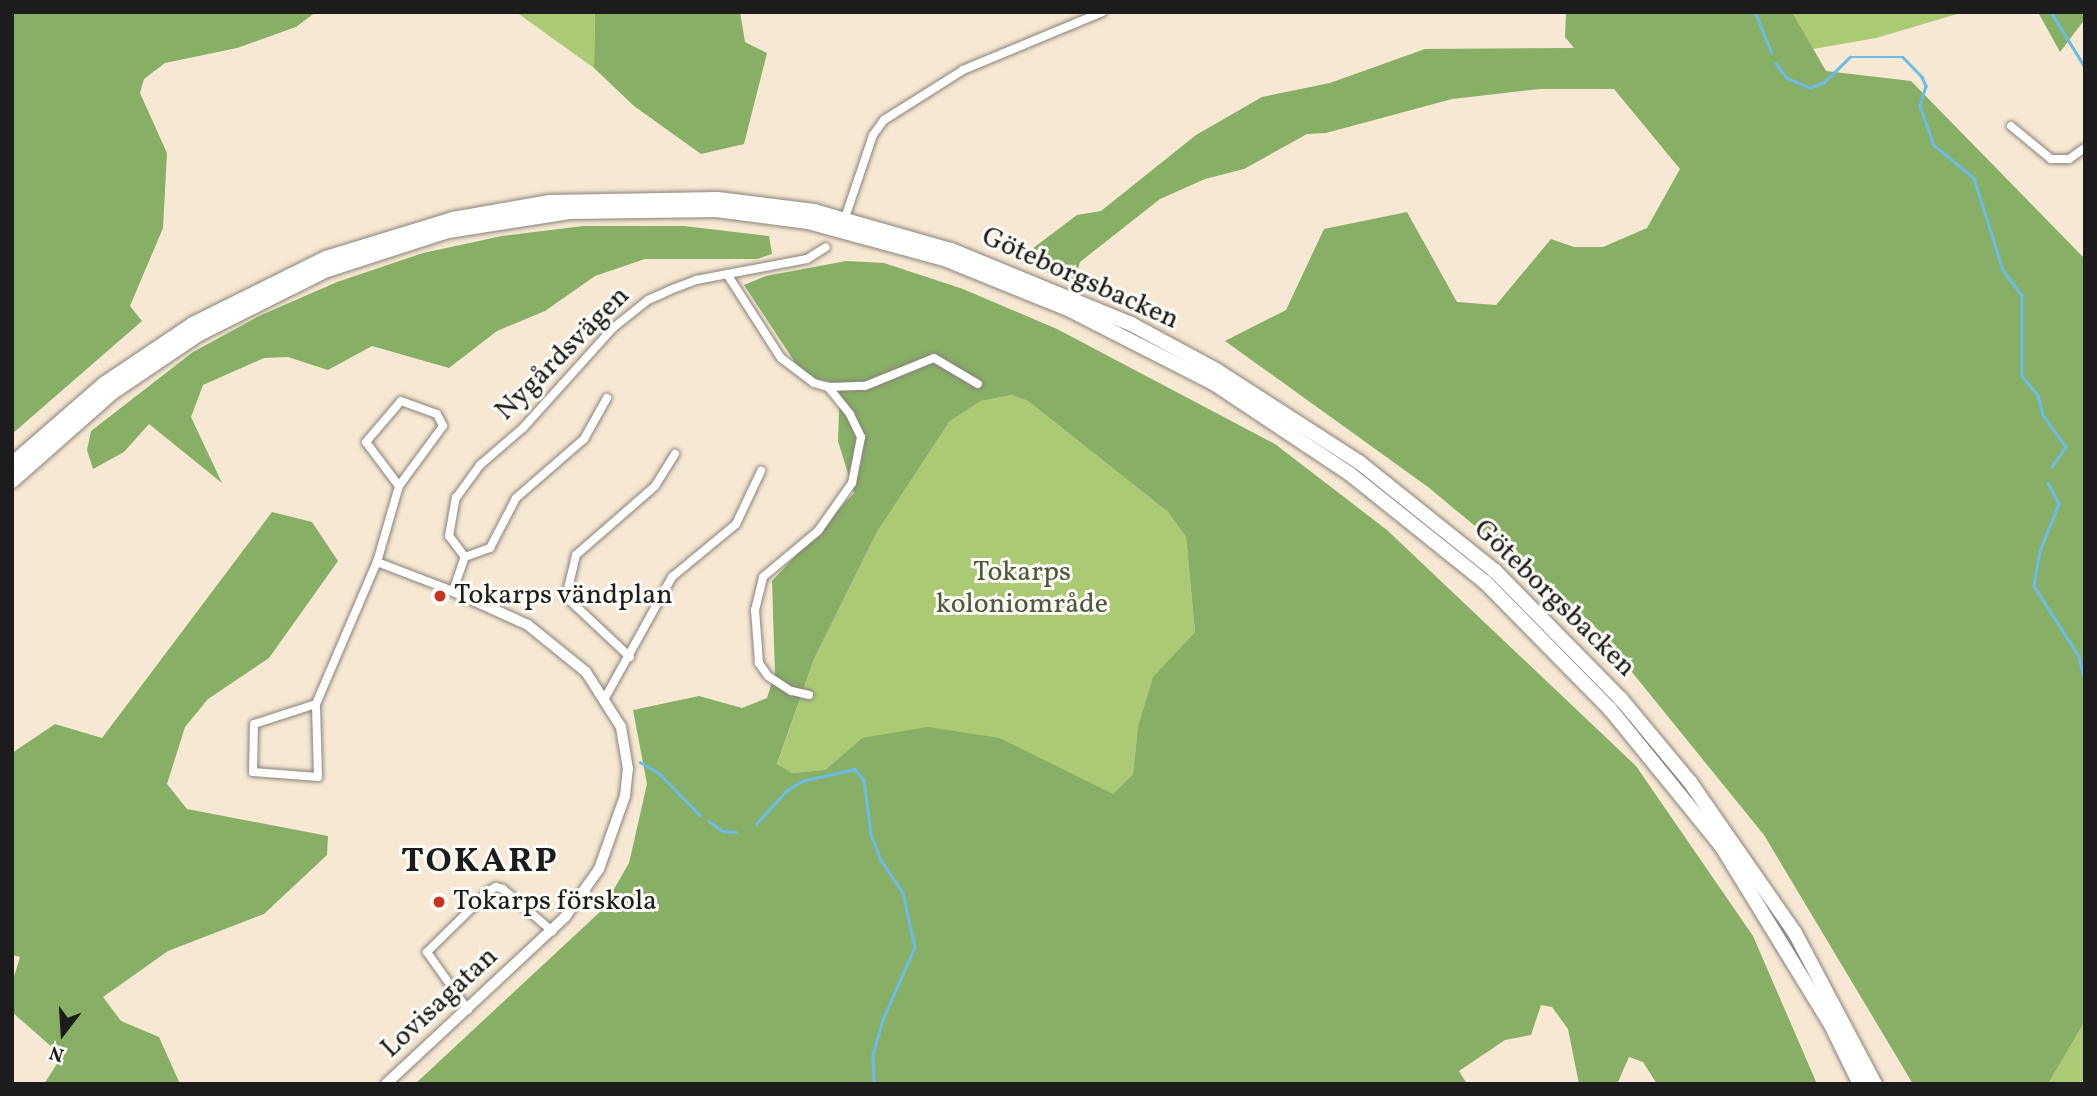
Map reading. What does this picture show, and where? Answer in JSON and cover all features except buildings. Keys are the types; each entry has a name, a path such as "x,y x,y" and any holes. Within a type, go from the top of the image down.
{"highway":[{"name":"Göteborgsbacken","path":"12,464 104,384 205,317 326,257 453,219 549,202 718,199 814,211 951,250 1131,324 1216,370 1359,462 1495,571 1621,699 1698,792 1795,933 1875,1084"},
{"name":"Göteborgsbacken","path":"12,481 113,392 199,334 327,270 447,231 570,212 716,210 808,222 944,259 1070,310 1215,384 1350,474 1485,582 1610,709 1722,847 1830,1023 1860,1084"}],"street":[{"path":"847,212 873,135 884,120 963,70 1102,12"},
{"path":"2011,126 2051,159 2069,159 2085,148"},
{"name":"Nygårdsvägen","path":"465,557 452,542 448,523 456,498 480,465 523,428 613,328 648,300 727,274 807,259 826,247"},
{"path":"727,274 780,358 802,377 828,387 875,383 934,358 978,384"},
{"path":"809,695 791,691 759,663 755,610 763,577 818,531 852,483 861,437 850,414 828,387"},
{"path":"453,591 465,557 490,548 516,498 584,439 607,398"},
{"path":"316,705 254,724 253,772 262,776 318,777 316,705 377,562 399,486 443,426 437,414 401,401 366,442 399,486"},
{"path":"630,657 566,597 576,555 655,486 675,454"},
{"path":"606,698 672,577 736,524 761,471"},
{"name":"Lovisagatan","path":"377,562 453,591 539,632 586,672 606,698 626,749 625,796 599,869 552,931 386,1084"},
{"path":"468,1010 427,952 489,891 496,887 503,890 552,931"}],"green space":[{"path":"12,12 316,12 296,27 237,48 165,63 144,79 140,93 167,153 163,228 130,306 142,321 12,434"},
{"path":"516,12 595,12 594,68"},
{"path":"595,12 740,12 745,42 767,53 744,144 701,154 634,106 594,68"},
{"path":"1566,12 1792,12 1826,71 1911,81 2085,259 2085,1021 2048,1084 1913,1084 1764,835 1593,624 1428,487 1225,341 1286,310 1324,229 1407,212 1457,302 1496,305 1551,239 1574,247 1603,247 1647,228 1680,169 1614,89 1539,89 1452,99 1326,133 1307,134 1244,169 1205,179 1160,199 1080,262 1075,280 1080,289 1020,258 1077,215 1101,211 1196,135 1262,97 1330,83 1425,49 1574,48 1565,37"},
{"path":"1792,12 1964,12 1876,38 1813,49"},
{"path":"2038,12 2085,12 2085,19 2060,52"},
{"path":"583,226 684,226 769,236 772,254 757,259 645,259 595,276 545,311 497,331 449,368 372,346 328,370 288,357 264,358 203,385 191,417 222,483 149,424 124,452 93,469 87,450 91,431 193,352 259,316 337,282 423,253 502,236"},
{"path":"846,261 884,263 963,289 1057,329 1275,444 1387,530 1636,766 1753,936 1817,1084 1657,1084 1643,1062 1629,1057 1618,1082 1579,1084 1568,1029 1552,1007 1541,1005 1531,1035 1505,1040 1459,1071 1467,1084 415,1084 602,910 629,863 647,784 633,710 699,696 742,708 767,698 775,673 772,581 854,493 838,441 840,384 804,376 744,285 766,276","holes":["1012,395 1028,401 1168,512 1186,537 1195,632 1153,677 1138,726 1133,774 1113,794 1000,738 928,727 862,738 825,770 792,773 777,764 814,659 877,532 950,421 981,401"]},
{"name":"Tokarps koloniområde","path":"1012,395 1028,401 1168,512 1186,537 1195,632 1153,678 1138,726 1133,774 1112,795 1000,738 862,738 825,770 792,773 777,765 814,659 877,532 950,421 981,401"},
{"path":"272,512 312,522 338,561 269,658 208,699 185,727 167,784 187,809 328,836 327,855 264,914 168,951 103,997 121,1021 159,1037 180,1084 44,1084 62,1056 12,1012 12,983 20,957 12,955 12,753 55,724 102,738"},
{"path":"2085,1021 2085,1084 2048,1084"}],"waterway":[{"path":"1755,12 1772,53"},
{"path":"2051,12 2085,67"},
{"path":"1776,63 1787,78 1810,88 1824,82 1850,57 1903,57 1922,77 1926,86 1920,106 1934,145 1974,178 2003,270 2022,295 2022,376 2038,395 2043,415 2066,447 2052,467"},
{"path":"2048,483 2059,504 2040,551 2034,586 2079,656 2085,681"},
{"path":"640,762 659,773 700,815"},
{"path":"756,824 787,790 802,781 855,769 864,780 871,834 881,860 903,893 915,947 883,1020 873,1056 874,1084"},
{"path":"709,821 723,831 736,832"}],"place":[{"name":"Tokarps vändplan","path":"440,596"},
{"name":"Tokarps förskola","path":"439,902"}],"district":[{"name":"TOKARP","path":"480,862"}]}
